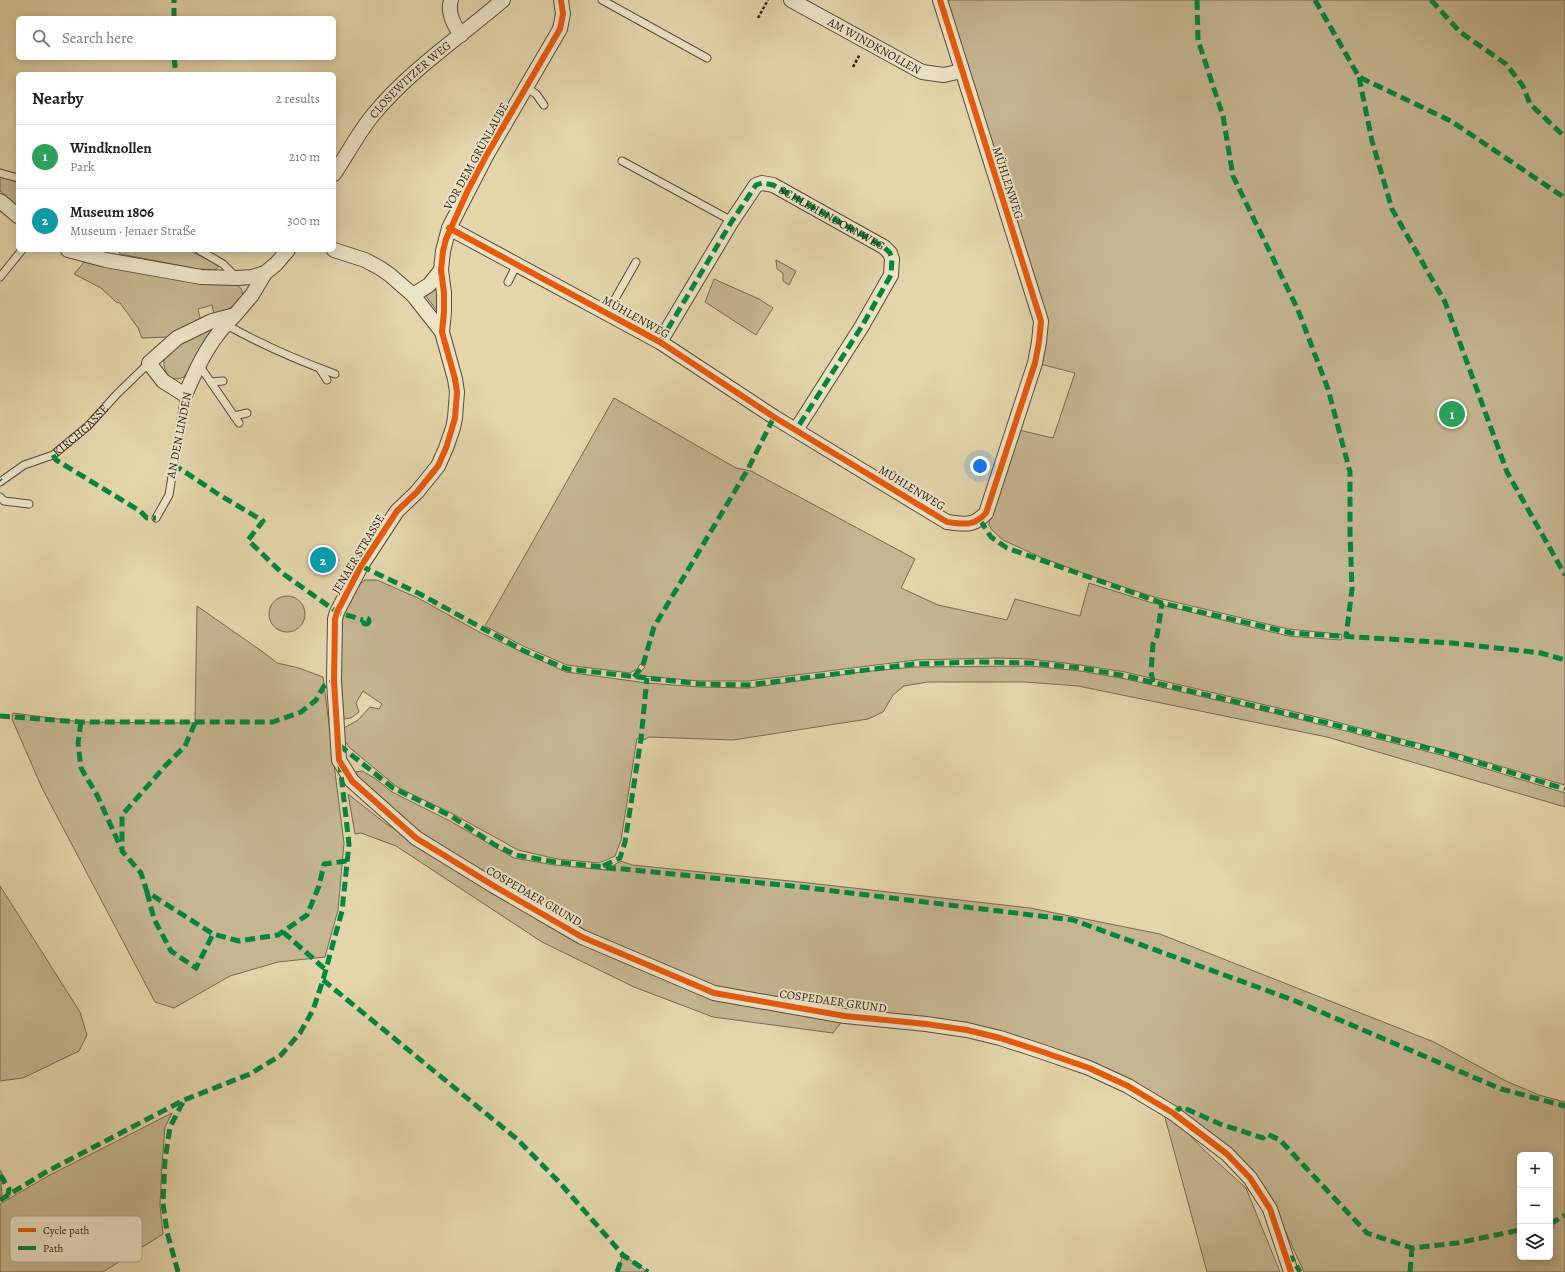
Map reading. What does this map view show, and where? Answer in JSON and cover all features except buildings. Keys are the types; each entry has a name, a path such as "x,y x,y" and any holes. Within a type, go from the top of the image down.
{"street":[{"path":"451,0 451,16 461,35"},
{"name":"CLOSEWITZER WEG","path":"336,171 371,117 389,97 416,71 503,0"},
{"name":"VOR DEM GRÜNLAUBE","path":"442,332 444,293 441,270 443,251 449,228 486,156 560,29 563,14 561,0"},
{"name":"AM WINDKNOLLEN","path":"791,0 922,72 944,75 961,71"},
{"name":"MÜHLENWEG","path":"449,228 660,342 796,430 947,522 969,524 980,520 986,513 1035,363 1041,321 961,71 940,0"},
{"name":"SCHLEHENDORNWEG","path":"660,342 732,221 756,185 768,183 773,185 874,240 890,253 892,259 892,275 862,326 796,430"},
{"path":"0,200 16,214"},
{"name":"JENAER STRASSE","path":"336,251 364,260 380,268 413,295 442,332 456,379 457,392 455,418 446,448 438,466 417,492 397,511 361,566 337,612 335,619 334,681 339,760"},
{"path":"84,252 107,255 201,277 237,278 252,277 265,273"},
{"path":"230,319 252,295 265,273 276,264 286,252"},
{"path":"413,295 429,285 441,270"},
{"name":"KIRCHGASSE","path":"149,363 177,338 212,321 230,319"},
{"name":"AN DEN LINDEN","path":"185,395 209,346 230,319"},
{"path":"149,363 162,381 185,395"},
{"name":"COSPEDAER GRUND","path":"339,760 352,781 416,838 582,937 714,993 845,1016 926,1024 974,1032 1000,1038 1089,1068 1128,1086 1173,1113 1227,1154 1250,1178 1270,1209 1291,1272"}],"lane":[{"path":"602,0 707,58"},
{"path":"527,88 536,94 544,105"},
{"path":"622,161 732,221"},
{"path":"0,173 16,177"},
{"path":"0,277 20,252"},
{"path":"202,252 223,264 237,278"},
{"path":"607,313 636,262"},
{"path":"508,282 517,264"},
{"path":"230,319 252,340 335,374"},
{"name":"KIRCHGASSE","path":"0,482 24,465 53,455 88,426 117,394 149,363"},
{"path":"199,365 239,423"},
{"path":"320,369 327,380"},
{"path":"211,382 223,381"},
{"name":"AN DEN LINDEN","path":"156,518 168,495 185,395"},
{"path":"234,416 247,413"},
{"path":"0,496 4,501 29,504"}],"path":[{"path":"758,18 768,0"},
{"path":"853,67 864,48"}],"shaded area":[{"path":"945,0 1565,0 1565,785 1448,751 1325,719 1125,672 1081,665 1030,659 997,658 916,660 748,681 700,681 644,676 639,674 645,667 640,664 637,669 630,673 567,665 523,646 485,626 614,398 736,468 751,471 915,559 901,588 938,605 1007,620 1015,599 1080,616 1089,583 1149,602 1288,636 1341,640 1342,635 1339,634 1288,629 1154,597 1040,557 1003,540 992,530 989,525 990,517 1019,430 1053,438 1075,373 1040,364 1046,343 1047,322"},
{"path":"0,177 16,181 16,205 0,191"},
{"path":"120,252 192,252 216,263 218,267 215,270 199,269 120,254"},
{"path":"776,260 796,271 789,285 783,281 783,273 777,269"},
{"path":"85,261 236,285 240,287 242,291 242,300 224,312 169,337 142,338 138,328 120,303 116,302 101,288 74,274","holes":["212,305 214,314 200,318 198,309"]},
{"path":"714,279 759,299 773,308 756,335 705,302"},
{"path":"438,288 439,311 437,311 426,296"},
{"path":"220,325 184,377 178,379 170,378 164,367 165,358 169,350 188,338"},
{"path":"365,580 377,580 418,598 481,633 566,672 647,683 700,687 748,688 861,672 915,667 1031,666 1080,671 1126,679 1298,719 1441,755 1565,793 1565,807 1327,737 1078,686 1025,682 928,682 904,686 893,695 883,712 868,719 733,740 649,737 644,740 637,738 621,840 615,856 599,863 557,859 518,850 451,813 397,787 350,748 345,741 344,728 358,720 370,707 379,709 382,704 363,691 356,703 359,712 351,718 344,719 339,650 343,617 356,587"},
{"path":"291,596 300,601 304,607 304,621 300,627 291,632 283,632 274,627 270,621 269,610 274,601 280,597"},
{"path":"197,606 277,663 299,668 323,677 344,843 338,910 325,957 278,962 230,976 174,1008 155,1002 42,788 12,719 13,713 81,722 195,723"},
{"path":"362,771 376,779 392,792 450,821 514,858 555,865 616,871 614,865 621,861 632,865 1030,908 1160,934 1434,1042 1506,1081 1539,1095 1565,1102 1565,1272 1304,1272 1283,1226 1196,1127 1045,1048 718,988 586,932 498,883 393,816 354,778 356,772"},
{"path":"348,794 385,823 492,891 713,996 843,1020 833,1033 713,1017 634,987 542,942 396,846 361,833 355,834"},
{"path":"0,886 80,1012 87,1035 79,1051 23,1078 0,1081"},
{"path":"172,1113 165,1127 162,1163 160,1205 163,1234 142,1247 142,1216 10,1216 10,1262 119,1262 103,1272 0,1272 0,1204 48,1176"},
{"path":"1164,1114 1184,1129 1205,1151 1246,1188 1280,1272 1207,1272"},
{"path":"0,1170 6,1180 1,1184 2,1195 0,1196"},
{"path":"623,1255 648,1272 617,1272"}],"marked path":[{"path":"174,0 174,16"},
{"path":"1197,0 1198,40 1223,116 1233,176 1298,310 1328,389 1350,472 1352,589 1346,637"},
{"path":"1315,0 1359,77 1451,121 1562,196 1565,200"},
{"path":"1431,0 1460,32 1506,64 1523,86 1530,104 1565,137"},
{"path":"174,60 176,72"},
{"path":"1359,77 1372,141 1392,209 1445,302 1507,472 1565,575"},
{"path":"660,342 732,221 756,185 762,183 773,185 884,247 890,253 892,259 891,275 862,326 796,430"},
{"path":"634,677 643,665 654,627 748,469 774,417"},
{"path":"53,455 56,460 140,511 147,518 156,518"},
{"path":"173,464 218,494 263,521 248,540 282,573 337,612 363,620"},
{"path":"980,520 991,537 1007,548 1162,603 1291,633 1452,643 1541,653 1565,660"},
{"path":"361,566 420,594 524,651 567,669 700,684 748,685 914,664 978,662 1031,663 1081,668 1126,676 1327,723 1443,752 1565,789"},
{"path":"1153,682 1151,672 1153,644 1157,636 1162,603"},
{"path":"366,618 369,621 366,624 363,621 366,618"},
{"path":"603,866 620,858 625,842 641,739 647,678"},
{"path":"0,716 81,722 273,722 301,712 316,700 324,686 334,681"},
{"path":"81,722 78,743 81,768 97,795 121,848"},
{"path":"195,723 185,746 166,765 122,815 122,851 141,873 147,892 213,934 239,941 278,935 307,915 319,886 324,864 347,861"},
{"path":"339,745 393,788 451,816 495,845 516,855 555,862 801,887 1073,920 1293,1000 1501,1089 1565,1106"},
{"path":"0,1200 46,1172 184,1100 250,1074 281,1055 300,1033 313,1010 342,911 349,844 340,765"},
{"path":"147,892 154,919 171,951 196,968 213,934"},
{"path":"283,932 326,970"},
{"path":"323,980 517,1139 560,1183 623,1255 648,1272"},
{"path":"178,1272 167,1232 163,1203 165,1160 170,1127 184,1100"},
{"path":"1173,1113 1182,1107 1220,1124 1263,1138 1267,1134 1280,1140 1367,1233 1412,1248 1457,1243 1517,1231"},
{"path":"0,1175 9,1189 8,1195"},
{"path":"1553,1222 1565,1215"},
{"path":"1410,1272 1412,1248"},
{"path":"617,1272 623,1255"},
{"path":"1286,1258 1292,1258 1300,1272"}],"cycle path":[{"path":"561,0 563,14 560,29 486,156 468,190 446,239 441,270 444,293 442,332 455,379 457,392 455,418 446,448 438,466 417,492 397,511 361,566 337,612 335,619 334,681 339,760 352,781 416,838 494,886 582,937 714,993 845,1016 926,1024 967,1030 1000,1038 1043,1052 1089,1068 1128,1086 1173,1113 1227,1154 1250,1178 1270,1209 1291,1272"},
{"path":"449,228 660,342 774,417 947,522 964,524 973,523 986,513 1035,363 1041,321 940,0"}],"place":[{"name":"Windknollen","path":"1452,414"},
{"name":"Museum 1806","path":"323,560"}]}
